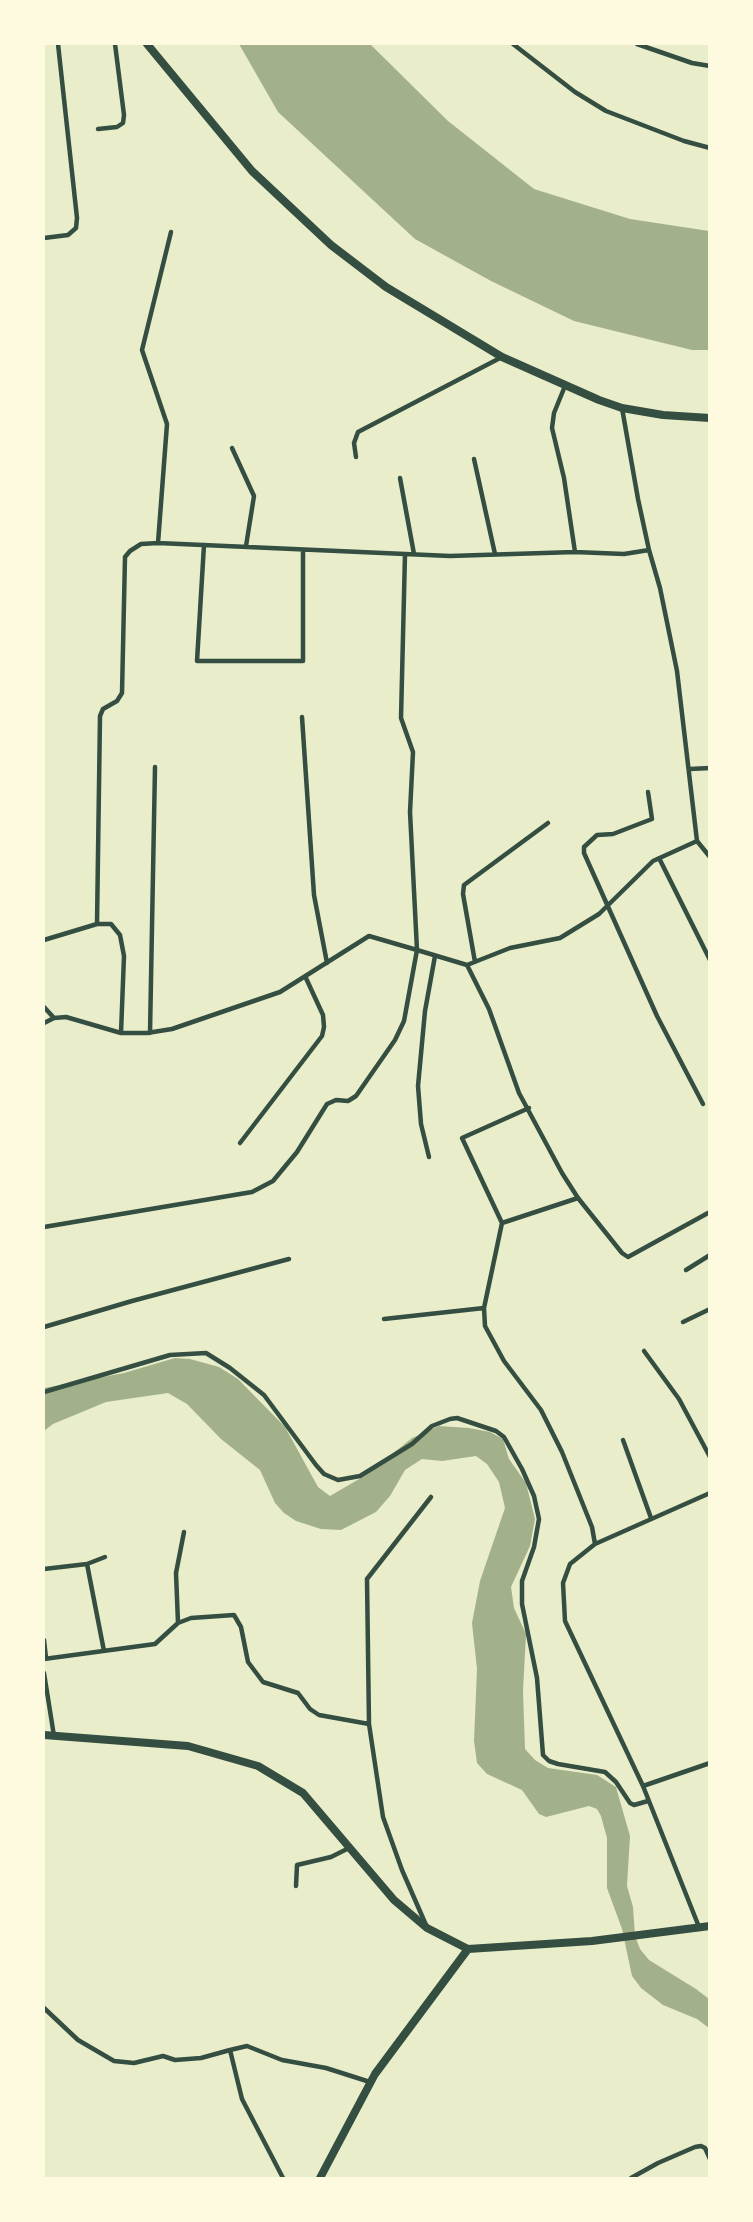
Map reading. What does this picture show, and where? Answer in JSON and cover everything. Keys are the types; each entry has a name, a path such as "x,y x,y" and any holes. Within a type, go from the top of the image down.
{"main road":[{"path":"147,44 252,171 331,245 386,287 502,357 565,386 622,408 672,416 710,418"},
{"path":"44,1736 188,1746 258,1766 303,1794 394,1900 427,1928 468,1949 592,1941 710,1926"},
{"path":"320,2178 375,2074 468,1949"}],"street":[{"path":"44,238 68,235 76,228 58,44"},
{"path":"98,129 117,127 123,123 124,115 115,44"},
{"path":"513,44 575,92 606,111 684,141 710,148"},
{"path":"638,44 692,63 710,66"},
{"path":"158,543 167,424 142,350 171,231"},
{"path":"357,457 354,443 358,432 502,357"},
{"path":"565,386 554,413 552,428 564,478 575,552"},
{"path":"622,408 649,550 660,588 677,671 697,841 710,857"},
{"path":"232,448 254,496 246,546"},
{"path":"474,459 495,554"},
{"path":"400,478 414,554"},
{"path":"98,924 100,716 103,709 117,701 122,693 125,557 141,544 246,546 450,556 575,552 624,554 649,550"},
{"path":"204,545 197,661 303,661 303,550"},
{"path":"44,1227 252,1192 273,1181 297,1152 327,1104 336,1100 348,1101 356,1096 395,1040 404,1021 417,950 410,812 413,752 401,718 405,554"},
{"path":"302,717 314,895 327,963"},
{"path":"150,1033 155,767"},
{"path":"690,769 710,768"},
{"path":"648,792 652,819 613,834 597,836 584,847 584,853 657,1016 703,1104"},
{"path":"475,962 463,894 464,885 548,823"},
{"path":"44,1023 54,1018 66,1017 122,1033 150,1033 172,1029 280,992 369,936 467,965 510,948 560,938 607,907 653,861 697,841"},
{"path":"659,858 710,960"},
{"path":"44,940 98,924 111,924 120,935 124,956 122,1033"},
{"path":"429,1157 421,1124 418,1086 425,1011 435,956"},
{"path":"467,965 489,1009 519,1093 562,1173 578,1198 621,1253 628,1257 708,1213"},
{"path":"240,1143 322,1036 323,1015 305,976"},
{"path":"44,1007 54,1018"},
{"path":"529,1108 462,1138 502,1223 484,1308 485,1326 504,1361 541,1410 562,1452 592,1527 595,1544"},
{"path":"502,1223 578,1198"},
{"path":"686,1270 710,1255"},
{"path":"44,1327 132,1300 289,1259"},
{"path":"384,1319 484,1308"},
{"path":"684,1322 710,1309"},
{"path":"644,1351 679,1400 710,1456"},
{"path":"44,1392 170,1355 206,1353 230,1368 264,1395 316,1465 324,1474 339,1480 360,1476 412,1444 432,1426 450,1419 457,1418 496,1431 504,1437 522,1469 534,1496 540,1519 534,1547 522,1581 522,1604 537,1678 543,1755 549,1761 558,1764 605,1772 616,1782 630,1803 634,1805 648,1801"},
{"path":"623,1440 651,1518"},
{"path":"699,1927 643,1786 565,1621 562,1582 570,1564 595,1544 710,1493"},
{"path":"427,1928 402,1870 383,1817 369,1724 367,1579 431,1497"},
{"path":"178,1623 176,1573 184,1532"},
{"path":"44,1569 87,1564 105,1557"},
{"path":"87,1564 104,1652"},
{"path":"44,1640 45,1658 104,1652 155,1644 178,1623 191,1618 234,1616 241,1627 248,1662 263,1682 298,1693 310,1709 319,1715 369,1724"},
{"path":"44,1673 54,1736"},
{"path":"643,1786 710,1763"},
{"path":"296,1886 297,1865 331,1857 350,1848"},
{"path":"44,2008 78,2040 114,2061 134,2063 163,2056 175,2060 201,2058 247,2046 282,2060 326,2068 370,2082"},
{"path":"230,2050 242,2099 283,2178"},
{"path":"631,2178 695,2147 705,2148 710,2159"}],"shaded area":[{"path":"239,44 370,44 448,121 534,189 630,219 709,231 709,350 692,350 574,321 491,281 415,239 278,112"},
{"path":"175,1358 190,1359 219,1367 238,1379 285,1427 318,1487 330,1496 366,1475 412,1438 439,1426 490,1432 503,1439 509,1459 526,1483 535,1519 530,1546 511,1587 514,1608 526,1634 523,1691 525,1749 535,1760 548,1768 597,1775 616,1787 630,1836 627,1886 633,1907 635,1936 640,1949 649,1960 709,1999 709,2028 697,2019 663,2005 641,1988 632,1976 622,1929 607,1888 607,1838 597,1809 589,1806 546,1817 539,1814 522,1790 487,1774 477,1763 474,1741 477,1669 472,1623 480,1581 505,1508 499,1482 487,1464 476,1456 442,1461 422,1459 405,1470 390,1496 376,1512 341,1530 321,1529 296,1521 284,1513 275,1503 260,1470 221,1439 187,1404 168,1393 106,1402 53,1424 44,1431 44,1388 124,1373"}]}
